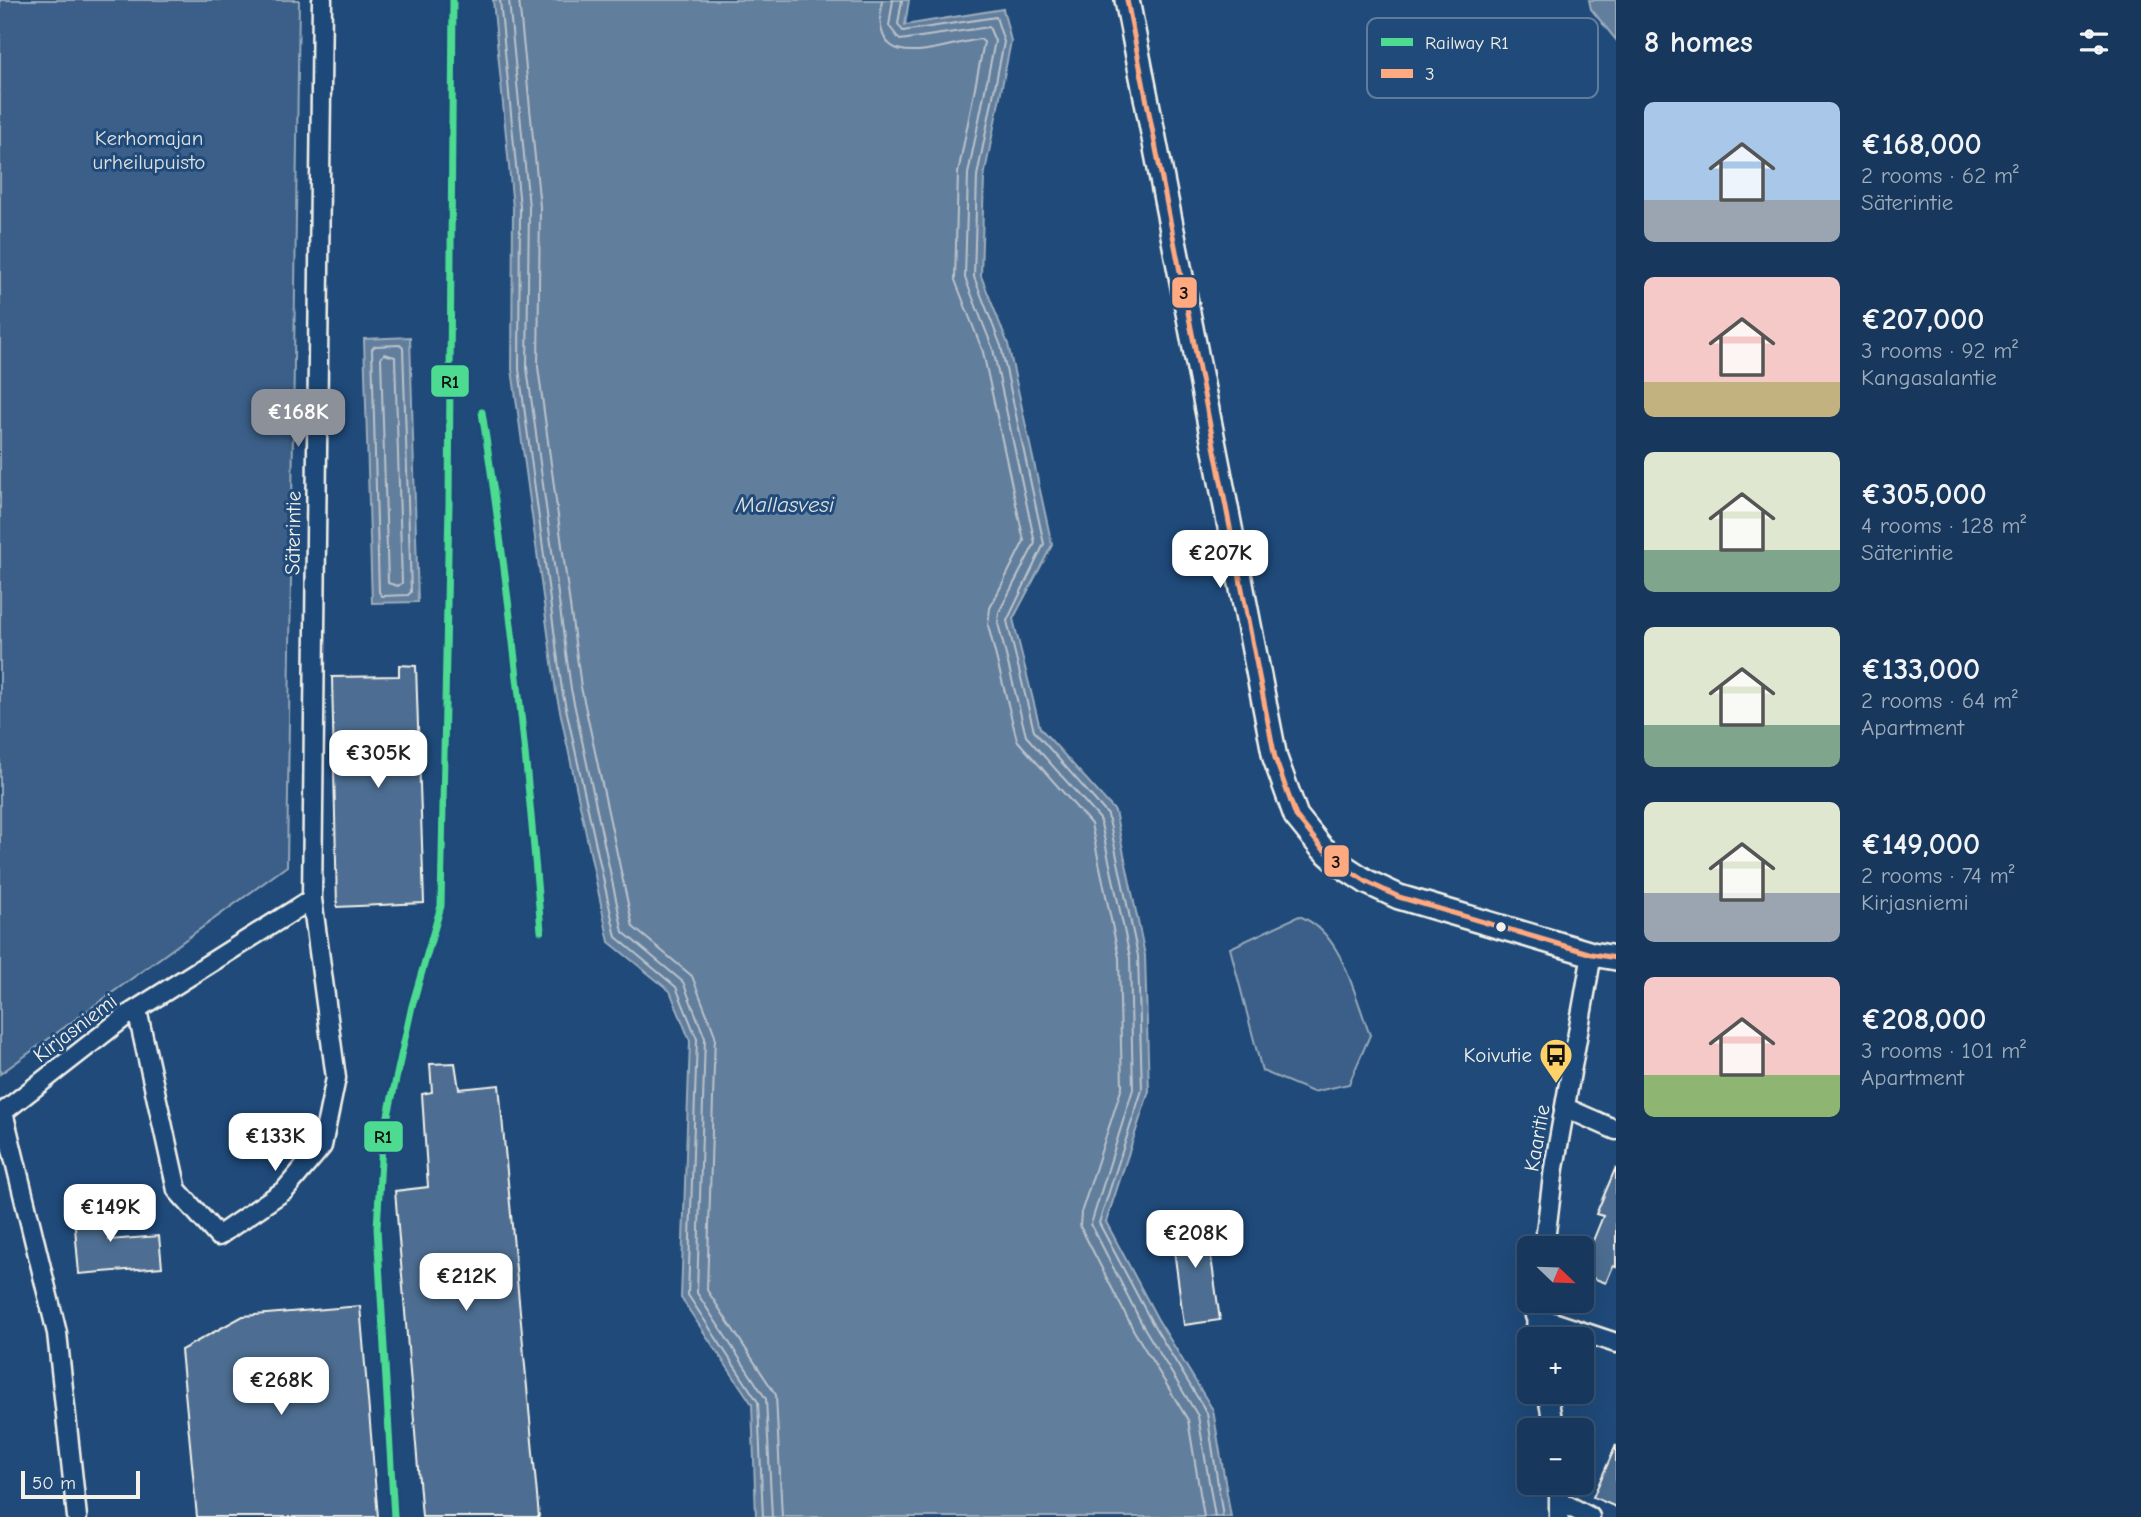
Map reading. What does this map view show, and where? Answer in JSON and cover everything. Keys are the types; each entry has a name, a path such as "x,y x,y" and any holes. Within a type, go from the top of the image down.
{"main road":[{"path":"1127,0 1275,758 1296,816 1321,847 1341,866 1399,897 1592,954 1616,958"}],"street":[{"name":"Säterintie","path":"137,1010 177,1190 218,1236 285,1190 322,1146 336,1078 312,899 322,0"},
{"name":"Kirjasniemi","path":"77,1517 57,1333 3,1112 137,1010 312,899"},
{"name":"Kaaritie","path":"1546,1236 1554,1168 1592,954"},
{"path":"1566,1108 1616,1130"},
{"path":"1547,1313 1616,1343"},
{"path":"1560,1510 1590,1517"}],"green space":[{"name":"Kerhomajan urheilupuisto","path":"0,0 299,0 287,866 0,1074"},
{"path":"1299,916 1314,924 1337,950 1370,1035 1349,1084 1313,1092 1262,1071 1230,948"}],"water":[{"name":"Mallasvesi","path":"493,0 909,0 905,25 1003,9 1011,41 984,177 981,276 1008,344 1052,545 1013,619 1040,728 1115,811 1145,955 1149,1091 1106,1222 1157,1318 1213,1410 1231,1517 756,1517 752,1404 681,1298 690,1041 670,991 609,942 556,692 512,369 513,208"},
{"path":"1589,0 1616,0 1616,40 1591,9"},
{"path":"410,337 418,602 372,603 364,339"}],"building":[{"path":"399,665 416,666 424,903 337,907 332,677 399,676"},
{"path":"455,1063 459,1089 499,1085 539,1517 422,1517 395,1191 428,1187 422,1094 432,1092 430,1064"},
{"path":"1616,1167 1616,1267 1613,1266 1606,1283 1594,1278 1594,1238 1603,1216 1596,1214"},
{"path":"106,1201 109,1240 159,1236 162,1267 79,1274 73,1204"},
{"path":"1205,1215 1220,1320 1184,1325 1170,1220"},
{"path":"360,1306 378,1517 197,1517 181,1350 243,1316"},
{"path":"1616,1445 1616,1507 1593,1497"}],"rail line":[{"name":"R1","path":"394,1517 377,1228 382,1143 412,1006 441,906 449,503 453,0"},
{"name":"R1","path":"482,412 516,671 541,931"}],"transit line":[{"name":"3","path":"1127,0 1275,758 1296,816 1321,847 1341,865 1367,882 1399,897 1592,954 1616,958"}],"place":[{"name":"Koivutie","path":"1556,1085"}]}
